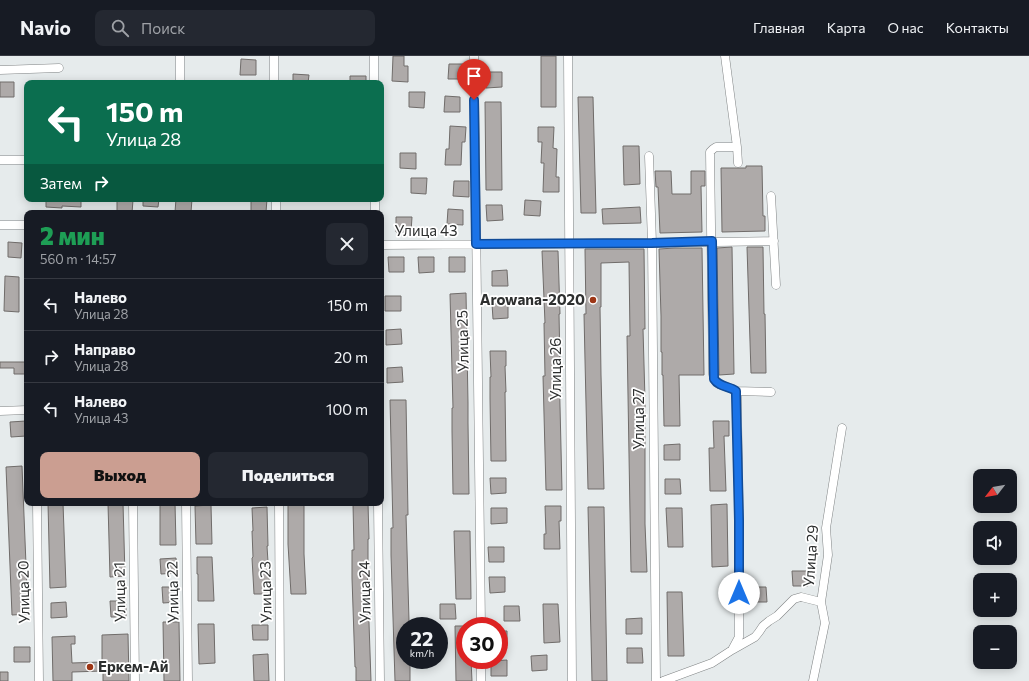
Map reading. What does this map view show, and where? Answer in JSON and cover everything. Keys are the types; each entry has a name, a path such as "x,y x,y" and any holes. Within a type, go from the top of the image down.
{"street":[{"path":"180,56 180,80"},
{"path":"274,56 274,80"},
{"path":"374,56 374,80"},
{"name":"Улица 25","path":"474,56 481,617"},
{"name":"Улица 26","path":"568,56 572,681"},
{"path":"725,56 738,163"},
{"path":"0,70 59,68"},
{"path":"737,147 716,147 710,152 714,379 717,383 732,388 736,391 772,392"},
{"name":"Улица 27","path":"649,156 652,243 656,681"},
{"path":"0,160 24,160"},
{"path":"771,196 776,285"},
{"path":"0,225 24,225"},
{"name":"Улица 43","path":"384,245 774,241"},
{"path":"663,681 712,663 732,650 738,637 739,520 736,391"},
{"path":"0,411 24,410"},
{"name":"Улица 29","path":"732,650 755,637 763,626 777,616 794,599 801,597 821,602 828,555 826,528 842,428"},
{"name":"Улица 20","path":"37,506 39,681"},
{"name":"Улица 21","path":"133,506 135,681"},
{"name":"Улица 22","path":"186,506 188,681"},
{"name":"Улица 23","path":"279,506 280,681"},
{"name":"Улица 24","path":"378,506 380,681"},
{"path":"813,681 825,623 821,602"},
{"path":"481,669 481,681"}],"building":[{"path":"393,56 404,56 404,66 408,66 408,82 392,81"},
{"path":"541,56 556,56 556,107 541,107"},
{"path":"241,59 256,60 256,75 240,75"},
{"path":"449,64 465,64 464,79 448,79"},
{"path":"486,72 502,72 502,87 486,88"},
{"path":"293,74 309,75 308,80 293,80"},
{"path":"350,76 366,76 366,80 350,80"},
{"path":"0,82 14,82 14,97 0,97"},
{"path":"409,92 425,92 424,108 409,107"},
{"path":"445,96 460,97 460,112 444,112"},
{"path":"578,97 593,97 596,213 581,213"},
{"path":"485,102 501,102 502,190 486,190"},
{"path":"450,126 466,127 465,142 462,142 461,165 445,165 446,149 449,149"},
{"path":"538,127 554,127 553,148 557,149 556,177 559,177 559,192 543,192 544,163 541,163 542,142 538,142"},
{"path":"623,146 639,146 640,184 624,185"},
{"path":"400,153 416,153 416,169 400,168"},
{"path":"746,166 762,166 763,216 765,216 765,231 722,232 721,168 746,168"},
{"path":"655,171 671,171 672,194 691,194 691,171 705,171 705,186 701,186 702,232 660,233 658,187 656,187"},
{"path":"411,178 427,178 426,194 411,193"},
{"path":"454,181 469,181 469,197 453,196"},
{"path":"525,200 541,201 540,216 524,215"},
{"path":"46,202 81,202 81,207 46,207"},
{"path":"117,202 133,202 132,210 117,210"},
{"path":"143,202 159,202 158,207 143,206"},
{"path":"176,202 192,202 191,210 175,210"},
{"path":"251,202 267,202 266,210 251,210"},
{"path":"486,205 502,205 503,220 487,221"},
{"path":"640,207 641,223 603,224 602,209"},
{"path":"448,209 463,210 463,225 447,224"},
{"path":"396,217 412,217 411,232 396,232"},
{"path":"8,242 22,243 21,258 8,257"},
{"path":"732,247 734,374 719,375 717,248"},
{"path":"747,247 763,247 766,373 751,373"},
{"path":"702,248 704,375 679,375 680,426 664,426 659,249"},
{"path":"585,249 644,249 645,329 643,329 645,400 645,524 647,572 631,572 627,336 630,336 629,262 601,263 600,307 604,489 588,489 584,314 586,314"},
{"path":"542,251 558,251 562,490 546,490 543,376 545,376 545,323"},
{"path":"388,257 404,257 404,272 389,272"},
{"path":"418,257 434,257 434,272 419,273"},
{"path":"449,257 465,257 465,272 449,272"},
{"path":"507,270 508,286 492,286 492,271"},
{"path":"5,276 19,277 19,312 4,311"},
{"path":"466,293 469,494 453,494 453,408 450,294"},
{"path":"385,296 401,296 401,311 385,311"},
{"path":"508,303 508,318 493,319 492,304"},
{"path":"401,329 402,344 386,345 386,330"},
{"path":"490,351 506,351 506,461 491,461"},
{"path":"0,362 24,362 24,374 14,374 14,368 0,368"},
{"path":"402,367 403,382 387,383 387,368"},
{"path":"390,400 406,400 408,515 406,515 409,617 396,617 396,669 410,669 410,681 395,681 391,555 391,528 393,528"},
{"path":"24,421 24,436 11,437 10,422"},
{"path":"713,421 729,421 729,436 724,436 726,491 710,491 709,448 714,448"},
{"path":"680,444 680,460 664,460 664,445"},
{"path":"22,466 28,614 12,615 6,467"},
{"path":"490,478 506,478 506,493 491,494"},
{"path":"665,479 680,479 681,494 665,494"},
{"path":"727,504 728,566 712,567 711,505"},
{"path":"48,506 63,506 66,587 50,588"},
{"path":"108,506 123,506 125,576 110,577"},
{"path":"160,506 175,506 176,545 160,545"},
{"path":"195,506 211,506 212,544 196,544"},
{"path":"288,506 304,506 306,594 291,594 288,544"},
{"path":"353,506 368,506 369,539 367,565 371,681 356,681 352,578 352,550 354,550"},
{"path":"545,506 561,506 561,521 559,521 560,549 544,549 544,534 546,534"},
{"path":"267,507 267,546 270,594 254,594 252,508"},
{"path":"588,507 604,507 607,681 592,681"},
{"path":"491,508 507,508 507,523 491,524"},
{"path":"666,508 682,508 683,547 668,547"},
{"path":"454,531 470,531 471,599 456,599"},
{"path":"488,547 504,547 504,562 489,562"},
{"path":"197,557 212,557 214,601 198,601"},
{"path":"176,558 177,573 161,574 160,559"},
{"path":"792,571 808,571 808,586 793,586"},
{"path":"489,577 505,577 505,592 490,593"},
{"path":"162,587 178,587 178,602 163,603"},
{"path":"751,587 766,587 767,602 751,602"},
{"path":"667,592 682,592 684,656 668,656"},
{"path":"110,601 126,601 126,617 111,617"},
{"path":"66,602 67,617 51,618 51,603"},
{"path":"440,604 455,604 456,619 440,617"},
{"path":"543,604 558,604 560,642 544,643"},
{"path":"504,606 519,606 520,621 508,621 508,617 504,617"},
{"path":"642,618 642,634 626,634 626,619"},
{"path":"163,622 179,622 180,681 164,681"},
{"path":"198,624 214,624 215,663 199,664"},
{"path":"252,625 268,625 268,640 253,640"},
{"path":"455,626 456,669 471,669 472,681 456,681"},
{"path":"128,634 129,681 103,681 103,671 72,672 72,681 53,681 52,637 75,636 75,644 71,644 72,663 102,662 102,635"},
{"path":"14,647 30,647 30,662 14,662"},
{"path":"627,648 642,648 643,663 627,663"},
{"path":"268,654 269,681 254,681 253,655"},
{"path":"547,655 547,670 532,671 531,656"},
{"path":"491,669 507,669 507,676 491,676"},
{"path":"0,672 8,672 8,681 0,681"}],"place":[{"name":"Arowana-2020","path":"593,300"},
{"name":"Еркем-Ай","path":"90,667"}],"route":[{"path":"474,100 476,244 652,243 712,241 713,374 717,383 732,388 736,391 739,593"}]}
